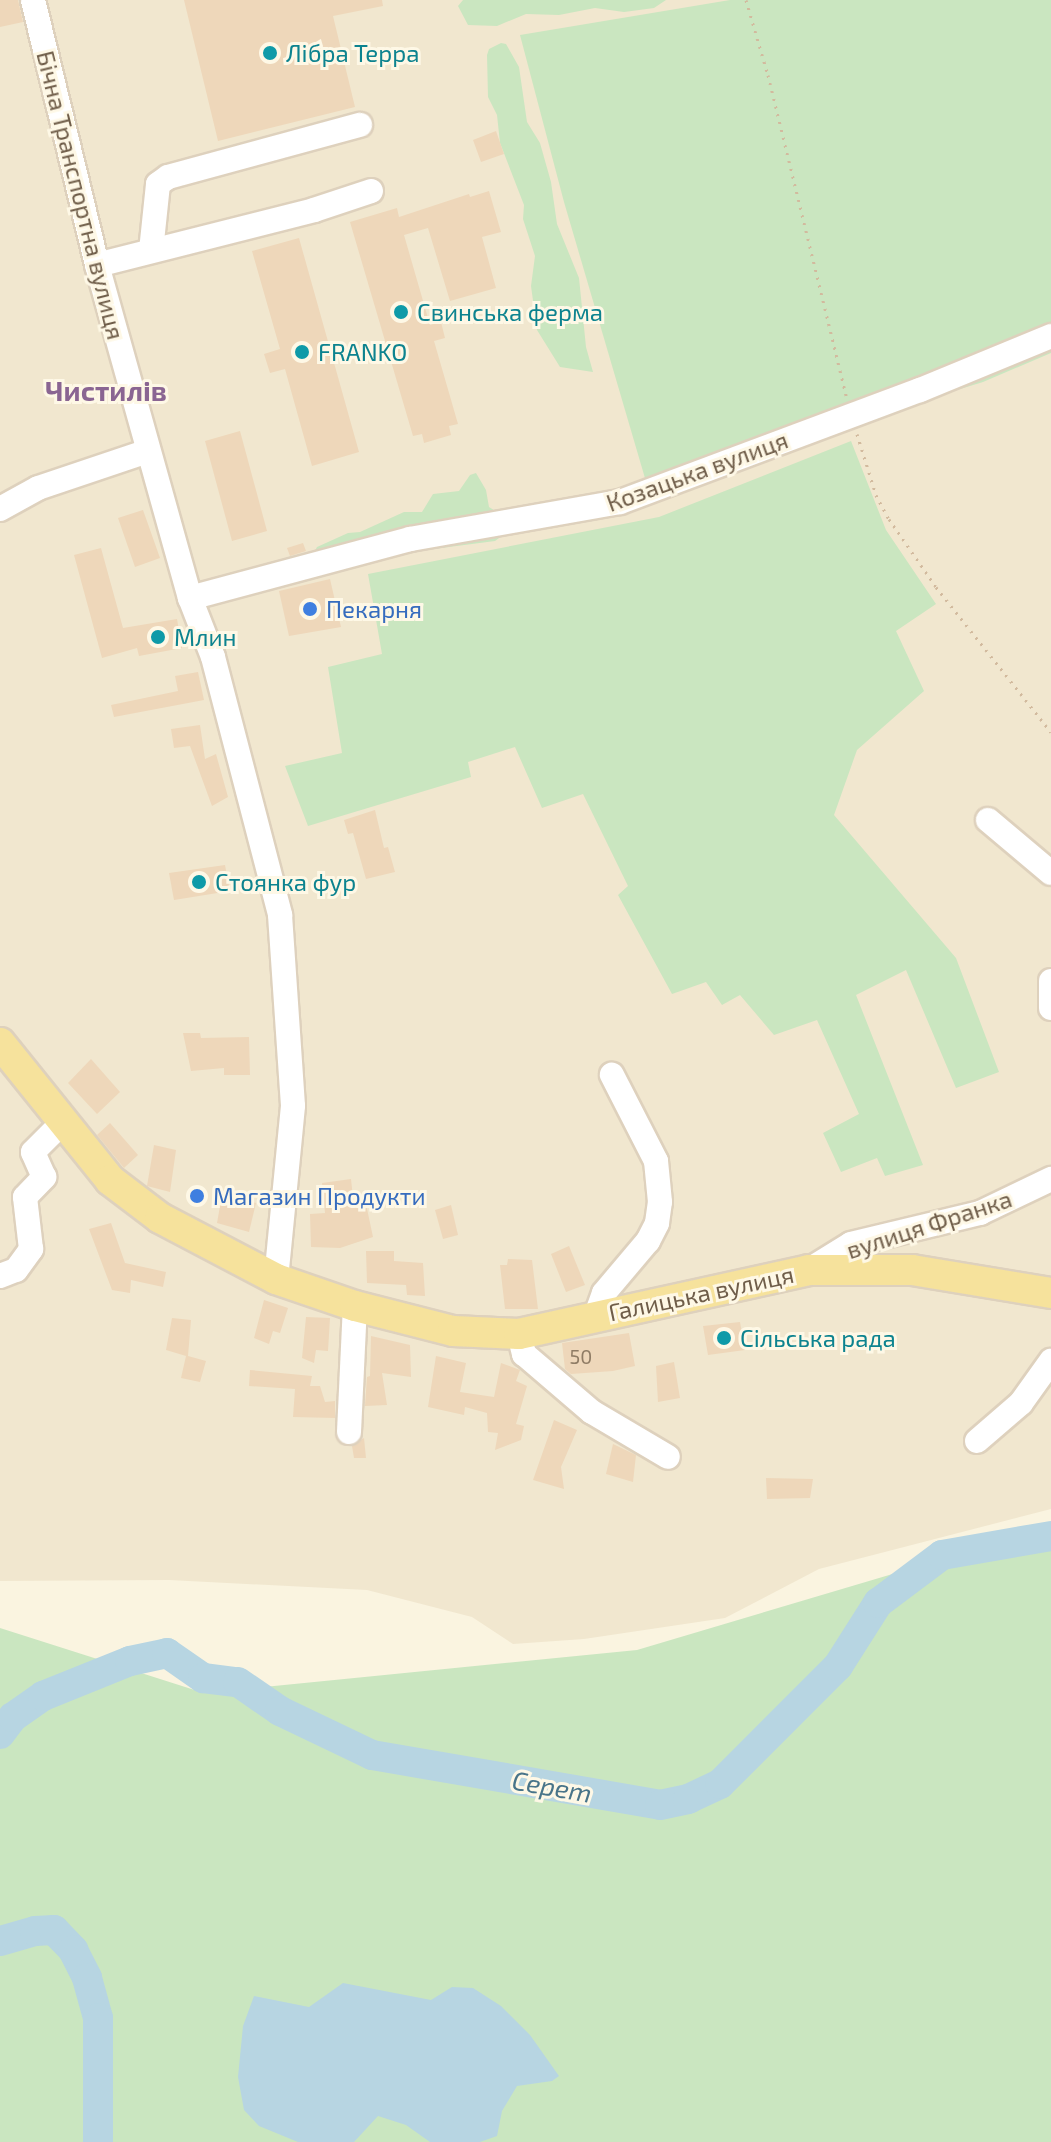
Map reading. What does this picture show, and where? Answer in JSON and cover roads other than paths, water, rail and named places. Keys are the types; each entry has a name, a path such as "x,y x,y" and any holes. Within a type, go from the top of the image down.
{"main road":[{"name":"Галицька вулиця","path":"0,1043 61,1124 110,1180 160,1218 276,1279 355,1306 453,1331 519,1334 809,1270 912,1270 1051,1293"}],"street":[{"name":"Бічна Транспортна вулиця","path":"33,0 97,265 190,598 213,657 280,915 293,1106 276,1279"},
{"path":"151,251 158,184 168,177 360,125"},
{"path":"97,265 314,210 371,191"},
{"name":"Козацька вулиця","path":"190,598 410,539 620,502 851,416 1051,336"},
{"path":"0,509 38,488 148,451"},
{"path":"988,820 1051,873"},
{"path":"1051,981 1051,1008"},
{"path":"596,1315 604,1293 648,1241 657,1223 660,1202 656,1161 612,1075"},
{"path":"0,1276 16,1270 31,1249 25,1197 44,1177 33,1152 61,1124"},
{"name":"вулиця Франка","path":"809,1270 851,1244 980,1213 1051,1179"},
{"path":"349,1432 355,1306"},
{"path":"519,1334 524,1354 592,1412 668,1457"},
{"path":"977,1441 1021,1403 1051,1361"}],"water":[{"path":"343,1983 431,2000 452,1987 473,1988 501,2006 530,2035 559,2076 552,2081 517,2086 502,2111 497,2136 480,2142 430,2142 406,2125 378,2116 354,2142 298,2142 259,2126 244,2110 238,2077 243,2026 254,1996 309,2007"}],"waterway":[{"name":"Серет","path":"0,1734 13,1717 43,1696 130,1661 167,1653 203,1678 238,1682 280,1711 372,1755 660,1805 688,1799 720,1784 838,1666 878,1603 942,1555 1051,1536"},
{"name":"Серет","path":"0,1941 35,1931 54,1930 73,1950 87,1978 98,2018 98,2142"}],"place":[{"name":"Лібра Терра","path":"270,53"},
{"name":"Свинська ферма","path":"401,312"},
{"name":"FRANKO","path":"302,352"},
{"name":"Пекарня","path":"310,609"},
{"name":"Млин","path":"158,637"},
{"name":"Стоянка фур","path":"199,882"},
{"name":"Магазин Продукти","path":"197,1196"},
{"name":"Сільська рада","path":"724,1338"}],"district":[{"name":"Чистилів","path":"106,390"}]}
